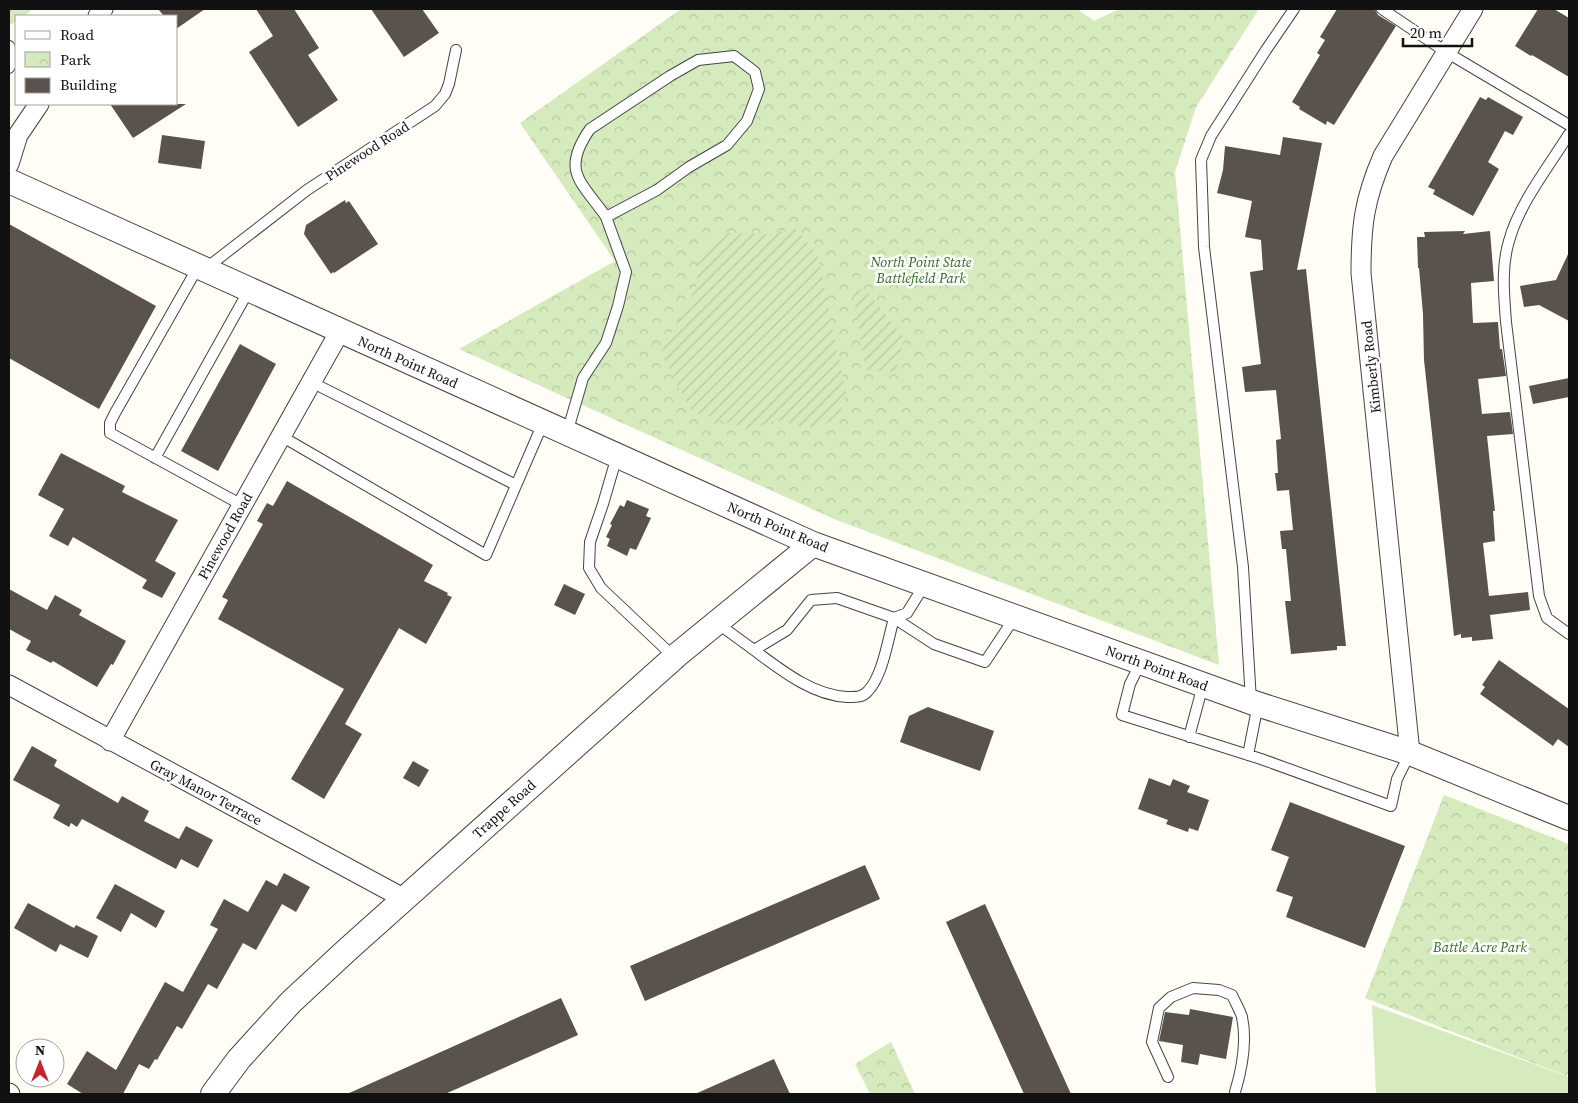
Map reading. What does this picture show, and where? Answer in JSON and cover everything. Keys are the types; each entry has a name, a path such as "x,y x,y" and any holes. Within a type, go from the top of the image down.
{"street":[{"name":"Kimberly Road","path":"1410,753 1362,273 1361,234 1366,203 1383,156 1472,9"},
{"path":"9,164 18,135 38,105"},
{"name":"North Point Road","path":"9,182 814,544 1203,685 1410,753 1569,818"},
{"name":"Pinewood Road","path":"110,740 340,331"},
{"name":"Trappe Road","path":"213,1094 239,1059 291,1002 403,898 674,657 716,621 814,544"},
{"name":"Gray Manor Terrace","path":"9,685 403,898"}],"lane":[{"path":"1248,755 1255,703 1244,567 1204,247 1201,160 1211,136 1294,9"},
{"path":"1382,9 1446,52 1569,124"},
{"path":"9,45 14,53 9,68"},
{"name":"Pinewood Road","path":"201,269 307,190 435,106 447,89 456,50"},
{"path":"567,433 583,378 606,343 618,306 626,272 606,218 576,176 575,159 581,142 590,129 670,76 698,60 734,56 755,72 759,89 754,104 747,121 727,145 689,167 657,190 606,218"},
{"path":"1569,134 1529,196 1517,221 1509,241 1503,285 1539,596 1546,618 1569,634"},
{"path":"201,269 115,413 110,424 110,433 242,505"},
{"path":"155,458 248,290"},
{"path":"311,382 516,485"},
{"path":"281,436 486,555 543,423"},
{"path":"617,456 590,542 589,568 601,588 674,657"},
{"path":"894,618 906,613 925,584"},
{"path":"754,650 787,630 811,600 837,598 894,618 934,644 985,662 1015,616"},
{"path":"716,621 782,670 816,690 840,696 859,697 867,692 877,677 894,618"},
{"path":"1141,662 1130,684 1122,715 1248,755 1390,806 1397,779 1410,753"},
{"path":"1190,737 1203,685"},
{"path":"1168,1078 1152,1042 1159,1008 1171,997 1193,988 1219,990 1232,996 1242,1016 1244,1050 1241,1072 1235,1092"}],"green space":[{"path":"9,9 32,9 26,15 15,15 15,22 9,25"},
{"name":"North Point State Battlefield Park","path":"681,9 1077,9 1094,21 1119,9 1259,9 1196,107 1175,172 1219,665 834,519 459,349 615,261 520,123"},
{"path":"796,229 818,256 846,393 838,420 806,428 777,420 751,430 691,411 661,353 696,288 699,256 721,233 766,234"},
{"path":"854,289 866,290 904,338 896,372 866,370 854,300"},
{"name":"Battle Acre Park","path":"1444,795 1569,844 1569,1069 1567,1076 1365,998"},
{"path":"1372,1005 1569,1077 1569,1094 1376,1094"},
{"path":"891,1042 915,1094 870,1094 855,1064"}],"building":[{"path":"158,9 205,9 178,28 178,15 163,15"},
{"path":"256,9 294,9 319,48 308,55 338,100 298,127 249,52 273,36"},
{"path":"371,9 422,9 439,33 404,57"},
{"path":"1337,9 1375,9 1378,15 1396,26 1334,125 1327,121 1326,125 1299,109 1300,107 1292,102 1320,55 1317,53 1325,40 1320,37"},
{"path":"1538,9 1554,9 1569,18 1569,77 1515,46"},
{"path":"1480,97 1486,100 1488,97 1523,117 1513,135 1505,131 1488,162 1499,169 1473,216 1433,194 1435,190 1428,187"},
{"path":"186,104 133,138 111,105"},
{"path":"162,135 205,141 201,169 158,163"},
{"path":"1283,137 1322,143 1297,270 1306,269 1346,646 1337,646 1337,650 1291,654 1285,601 1291,601 1286,549 1282,549 1280,531 1293,530 1289,490 1277,491 1275,473 1278,473 1276,440 1281,439 1276,390 1245,392 1242,367 1261,364 1250,272 1263,270 1261,240 1245,237 1252,201 1217,193 1223,170 1225,146 1280,155"},
{"path":"345,200 346,203 349,201 378,244 331,274 304,234 306,225"},
{"path":"9,224 156,306 99,409 9,358"},
{"path":"1465,231 1463,234 1490,231 1494,281 1471,283 1473,323 1498,322 1500,349 1502,349 1506,376 1478,379 1482,414 1510,412 1513,434 1487,436 1495,511 1493,511 1495,541 1483,543 1489,596 1528,592 1530,610 1490,615 1493,639 1472,641 1472,637 1461,638 1461,634 1454,636 1424,360 1423,314 1417,237 1425,237 1424,232"},
{"path":"1569,252 1569,321 1539,305 1524,307 1520,286 1556,280"},
{"path":"240,344 276,364 218,471 181,451"},
{"path":"1569,378 1569,397 1533,404 1529,386"},
{"path":"61,453 125,486 122,492 178,520 155,561 176,573 162,598 142,588 147,580 73,537 68,546 49,536 64,509 38,495"},
{"path":"287,481 433,565 424,581 452,597 426,644 399,628 345,724 362,734 324,799 291,779 344,689 218,619 228,600 222,597 263,524 257,521 267,503 273,506"},
{"path":"627,500 649,509 646,516 651,518 636,550 630,548 627,556 607,546 610,539 606,537 612,525 610,524 620,505 624,507"},
{"path":"564,584 585,594 575,615 554,605"},
{"path":"9,589 47,610 55,595 82,610 79,615 126,641 113,665 111,664 97,687 53,661 51,663 26,650 31,641 9,629"},
{"path":"1499,660 1569,709 1569,747 1558,739 1553,746 1480,694 1485,687 1482,685"},
{"path":"928,707 994,731 980,771 900,742 909,716"},
{"path":"32,746 57,760 54,766 118,803 122,796 149,811 144,821 179,839 186,826 213,840 198,868 181,859 176,869 82,819 77,827 71,823 69,827 53,818 60,805 13,780"},
{"path":"413,761 429,770 419,787 403,778"},
{"path":"1149,778 1170,786 1173,779 1190,786 1187,792 1209,800 1198,831 1189,828 1188,832 1166,824 1168,820 1138,809"},
{"path":"1290,802 1405,846 1365,948 1286,917 1293,897 1276,891 1289,857 1271,850"},
{"path":"865,865 880,899 645,1001 630,966"},
{"path":"284,873 310,887 296,912 282,904 256,950 243,943 217,989 208,984 182,1029 177,1026 157,1060 155,1059 149,1069 139,1064 123,1094 83,1094 67,1084 87,1051 116,1070 165,982 183,992 218,929 210,925 224,899 248,912 266,880 277,886"},
{"path":"115,884 165,911 156,928 131,913 121,932 96,918"},
{"path":"28,903 74,928 76,925 98,936 88,958 60,944 56,952 14,928"},
{"path":"985,904 1071,1094 1024,1094 946,922"},
{"path":"561,998 578,1035 445,1094 347,1094"},
{"path":"1190,1009 1233,1017 1226,1059 1200,1054 1198,1065 1181,1062 1183,1045 1159,1041 1165,1012 1189,1015"},
{"path":"774,1059 790,1094 695,1094"}]}
